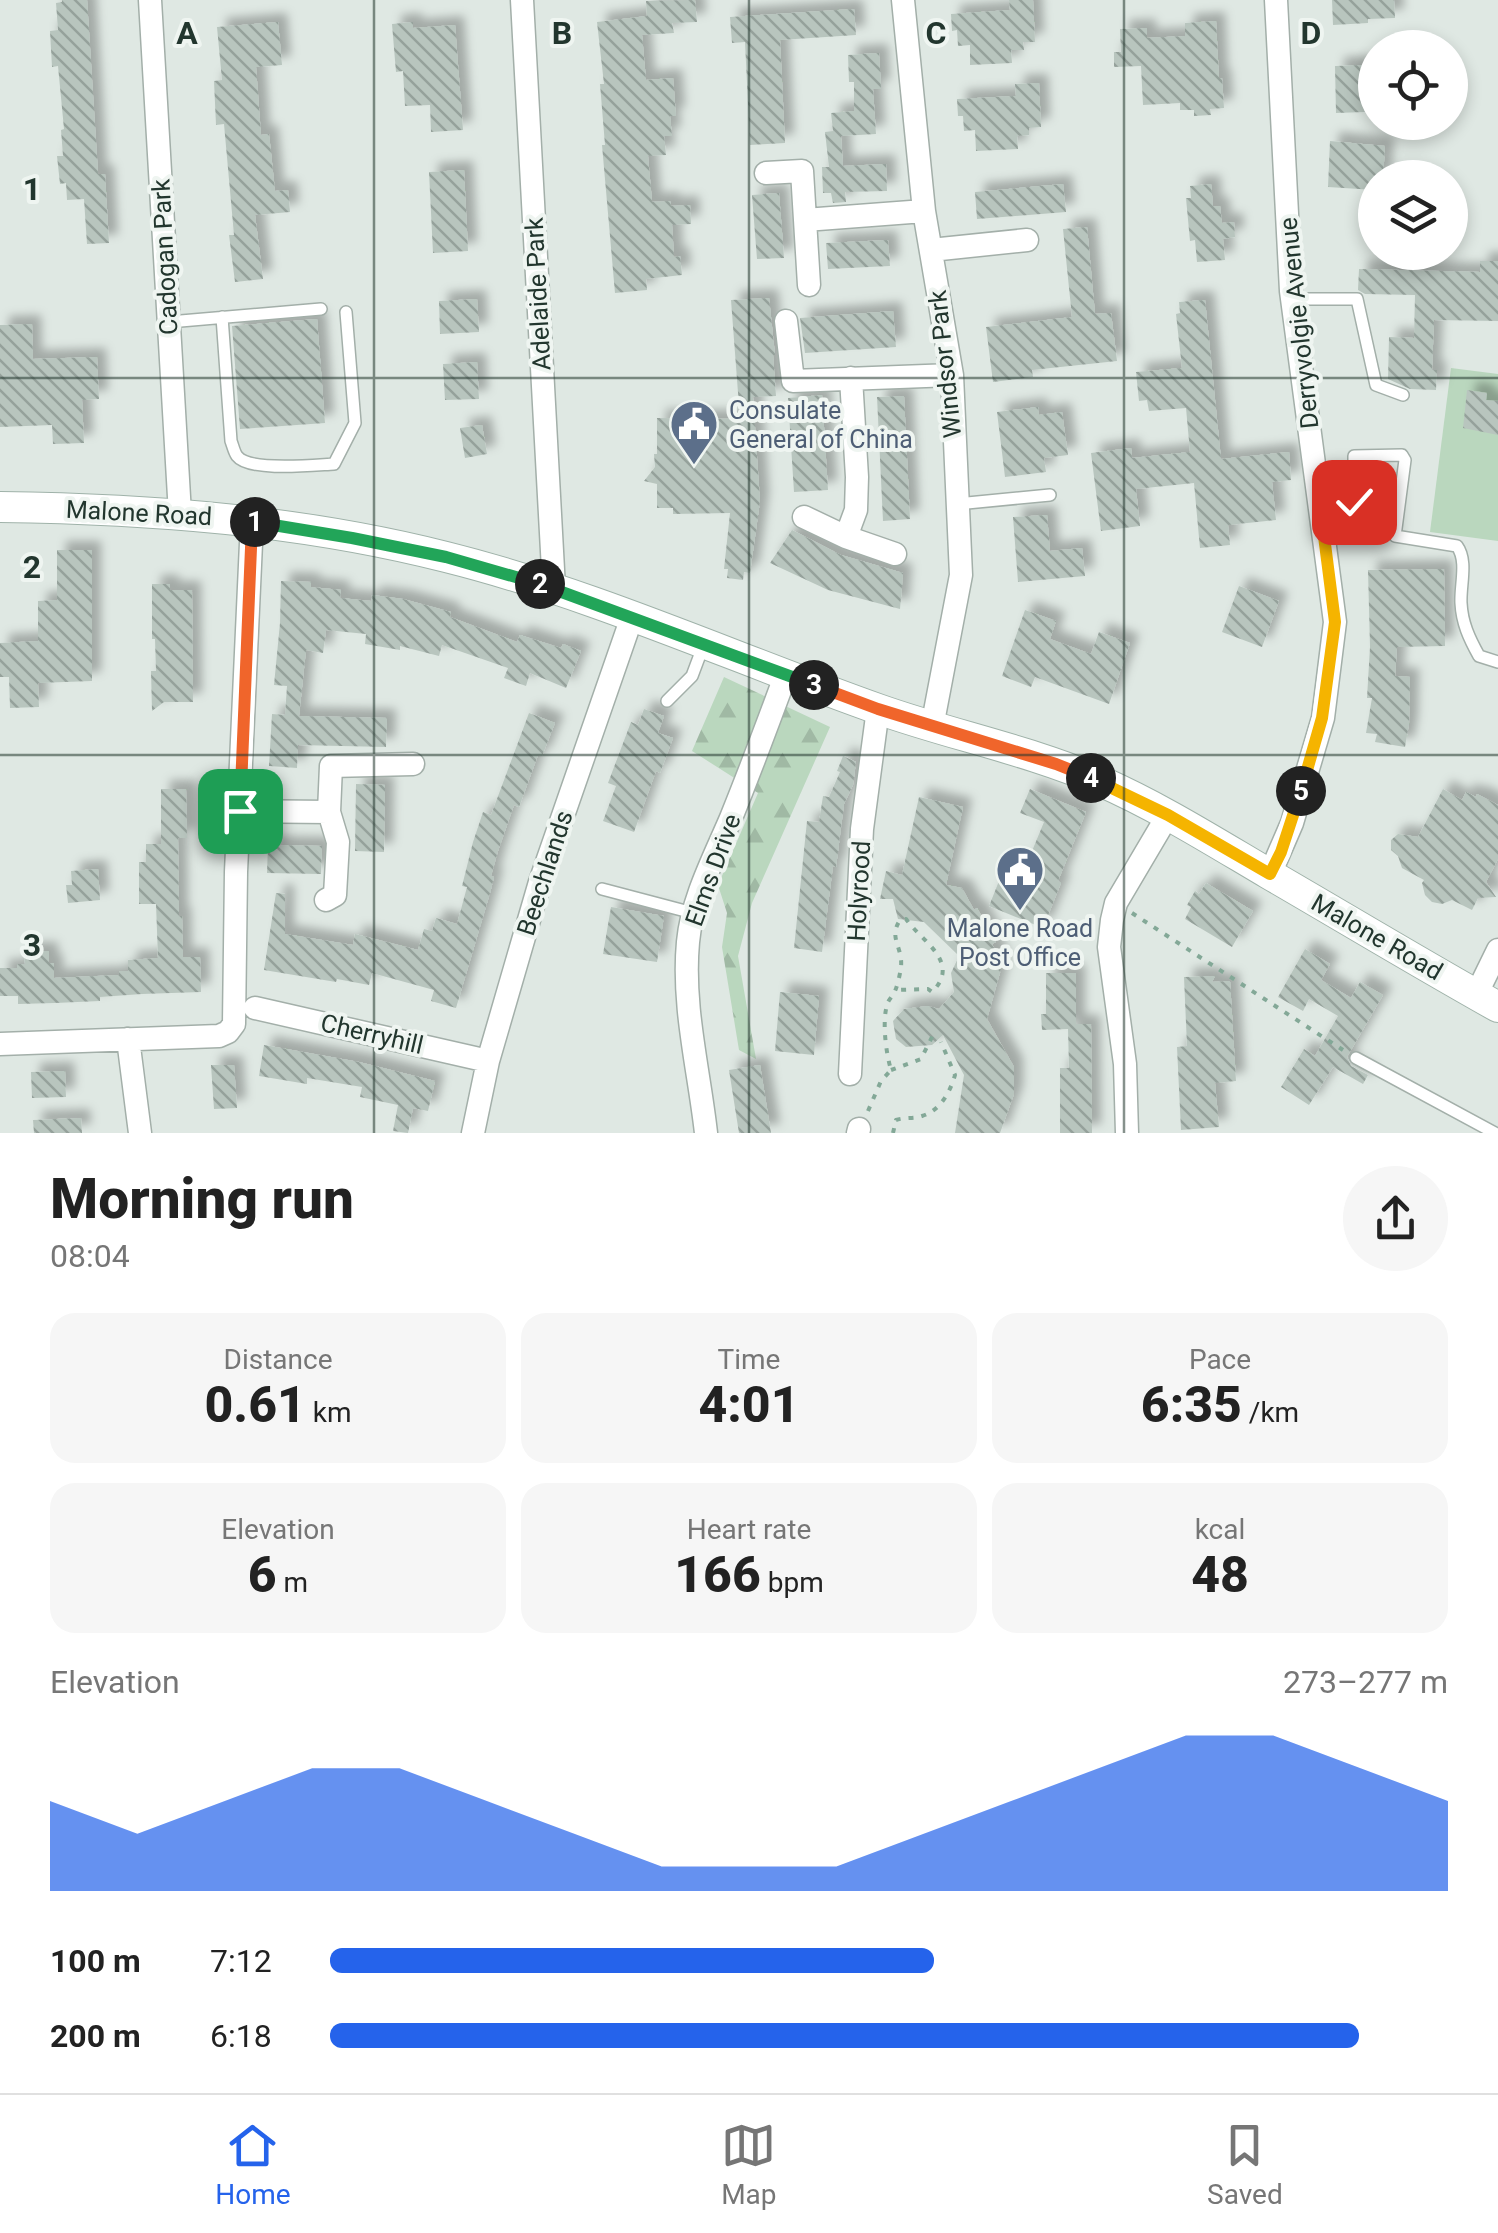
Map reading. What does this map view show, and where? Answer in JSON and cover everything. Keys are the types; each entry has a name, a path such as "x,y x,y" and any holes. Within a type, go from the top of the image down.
{"main road":[{"name":"Malone Road","path":"0,507 252,521 446,557 554,588 878,709 1056,764 1101,782 1168,815 1487,1001"}],"street":[{"name":"Cadogan Park","path":"150,0 180,514"},
{"name":"Adelaide Park","path":"522,0 554,588"},
{"name":"Windsor Park","path":"903,0 924,211 952,375 961,575 932,727"},
{"name":"Derryvolgie Avenue","path":"1270,874 1292,824 1322,718 1335,622 1292,299 1276,0"},
{"path":"766,173 802,171 809,285"},
{"path":"806,220 924,211"},
{"path":"931,250 1027,240"},
{"path":"786,321 793,380 952,375"},
{"path":"846,537 856,510 851,378"},
{"path":"804,517 895,554"},
{"path":"0,1044 219,1036 234,1024 236,872 252,521"},
{"name":"Beechlands","path":"473,1133 488,1061 540,882 632,617"},
{"name":"Elms Drive","path":"706,1133 690,1019 688,938 693,913 786,674"},
{"name":"Holyrood","path":"850,1074 862,829 878,709"},
{"path":"326,900 335,894 338,842 328,812 331,766 413,764"},
{"path":"240,811 328,812"},
{"path":"1127,1133 1124,1064 1110,947 1116,903 1168,815"},
{"path":"1487,1001 1498,950"},
{"name":"Cherryhill","path":"255,1008 488,1061"},
{"path":"128,1039 140,1133"}],"lane":[{"path":"1292,299 1358,299 1376,385 1403,395"},
{"path":"169,322 321,309"},
{"path":"222,316 231,441 237,456 245,462 282,466 334,464 355,423 346,312"},
{"path":"1320,505 1354,502 1354,456 1402,455 1405,460 1395,536 1457,546 1462,553 1461,603 1466,633 1479,656 1498,662"},
{"path":"957,504 1050,495"},
{"path":"667,702 692,676 704,644"},
{"path":"602,889 693,913"},
{"path":"1356,1058 1495,1133"}],"path":[{"path":"1116,903 1356,1058"},
{"path":"891,1070 885,1040 886,1007 896,990 901,954 894,934 896,925 906,919 937,952 942,976 932,992 896,990"},
{"path":"859,1131 881,1081 891,1070 921,1059 935,1031"},
{"path":"924,1036 927,1044"},
{"path":"893,1133 896,1120 920,1117 946,1098 954,1075 942,1042"}],"green space":[{"path":"1451,368 1498,374 1498,541 1430,532"},
{"path":"724,677 830,727 752,903 738,956 756,1059 739,1050 722,947 727,913 718,885 758,793 692,751"}],"building":[{"path":"87,0 98,174 105,174 109,243 87,244 84,199 67,200 66,183 60,184 57,156 63,156 64,129 58,66 52,67 50,31 58,30 56,3"},
{"path":"695,0 697,22 672,23 674,33 642,35 646,80 673,78 676,116 670,116 672,136 664,136 666,155 648,156 652,202 690,205 691,224 672,225 674,257 680,256 682,275 646,279 647,290 615,293 602,145 600,84 604,84 597,22 647,16 646,1"},
{"path":"1009,0 1033,0 1035,42 1023,42 1024,50 1011,50 1012,63 970,65 970,45 958,46 951,14 1010,10"},
{"path":"1332,0 1394,0 1395,18 1333,25"},
{"path":"854,9 856,35 780,40 785,143 750,145 745,42 732,43 730,17"},
{"path":"1216,21 1224,108 1210,109 1211,115 1194,116 1194,110 1180,110 1180,103 1143,105 1141,66 1114,67 1114,52 1121,52 1120,29 1147,28 1147,38 1185,36 1185,23"},
{"path":"278,22 282,65 256,67 261,135 269,134 275,191 288,190 290,212 255,215 263,279 235,282 224,124 216,125 214,81 222,80 217,27"},
{"path":"413,22 413,28 455,25 463,130 431,132 430,105 405,106 403,71 396,72 392,24"},
{"path":"879,53 881,89 873,89 876,134 841,136 843,166 886,164 887,191 845,192 846,202 833,203 831,193 823,193 822,167 829,167 825,132 833,131 831,113 854,111 854,82 849,82 848,55"},
{"path":"1358,65 1358,112 1336,113 1335,66"},
{"path":"1039,83 1041,127 1029,128 1029,135 1017,136 1018,149 976,151 975,130 964,131 957,99 1016,96 1015,84"},
{"path":"1330,141 1385,146 1384,160 1358,160 1358,189 1328,187"},
{"path":"464,170 468,251 433,253 429,172"},
{"path":"1063,184 1066,212 977,219 975,192"},
{"path":"1211,184 1213,206 1220,206 1222,223 1234,222 1235,237 1223,239 1225,260 1197,262 1195,240 1190,241 1186,198 1191,198 1190,186"},
{"path":"779,193 784,258 757,259 752,195"},
{"path":"1087,227 1095,314 1111,313 1117,361 1032,370 1033,377 993,382 986,327 1072,317 1063,229"},
{"path":"888,240 890,266 828,269 826,243"},
{"path":"1480,261 1498,261 1498,321 1434,320 1432,370 1437,370 1436,390 1410,389 1388,379 1389,337 1414,338 1415,295 1365,294 1358,290 1359,270 1480,272"},
{"path":"769,298 776,396 753,397 760,501 750,573 744,572 743,580 727,578 728,569 724,569 730,513 673,514 673,508 657,508 657,484 644,481 655,467 657,418 740,419 731,300"},
{"path":"477,299 479,332 440,334 439,301"},
{"path":"1205,300 1221,459 1289,452 1291,480 1272,482 1276,520 1228,525 1230,545 1200,548 1194,483 1136,489 1140,526 1101,531 1091,453 1131,448 1132,458 1190,452 1186,408 1149,411 1147,400 1139,401 1136,372 1182,368 1176,314 1180,313 1179,302"},
{"path":"893,311 896,347 805,353 800,318"},
{"path":"317,319 325,423 240,429 232,326"},
{"path":"32,324 33,359 97,357 99,399 82,400 84,443 53,444 52,425 0,427 0,325"},
{"path":"477,362 479,399 445,400 443,364"},
{"path":"1467,390 1487,393 1486,400 1498,401 1498,435 1463,428"},
{"path":"822,395 828,490 794,492 788,398"},
{"path":"904,396 910,519 883,521 877,397"},
{"path":"1038,407 1039,415 1062,412 1068,455 1044,458 1046,472 1005,477 997,412"},
{"path":"482,425 487,454 465,458 460,428"},
{"path":"1047,515 1050,551 1082,548 1085,576 1018,582 1013,517"},
{"path":"792,530 841,555 903,573 900,609 828,590 770,563"},
{"path":"57,550 92,550 92,681 38,683 39,707 10,708 9,677 0,677 0,643 38,641 38,601 57,600"},
{"path":"1444,569 1445,646 1397,647 1395,676 1410,677 1405,747 1375,742 1377,734 1366,733 1372,698 1367,698 1368,570"},
{"path":"281,581 311,582 311,587 341,590 340,598 371,601 372,595 403,599 451,612 450,617 517,642 520,635 581,651 566,688 530,673 526,686 504,678 508,668 442,645 439,656 400,646 400,650 365,644 366,634 326,630 323,653 306,650 299,716 387,718 386,747 298,745 297,768 269,766 272,714 285,715 287,686 274,685"},
{"path":"152,584 170,584 170,590 192,590 193,702 164,702 152,711 151,671 156,671"},
{"path":"1239,586 1279,601 1262,647 1222,632"},
{"path":"1025,610 1056,621 1050,639 1091,654 1099,632 1130,643 1109,704 1035,677 1031,687 1002,676"},
{"path":"644,709 664,716 658,733 673,738 660,773 656,771 634,832 603,821 616,786 608,783 631,722 638,725"},
{"path":"529,713 555,723 542,756 538,755 519,807 514,805 498,851 490,893 456,1008 431,1001 434,990 372,973 369,985 264,970 276,893 285,894 285,934 353,945 355,934 418,950 424,929 432,931 436,918 457,924 467,887 462,886 483,812 491,815"},
{"path":"843,756 856,762 853,785 844,804 822,952 794,948 807,821 819,822 823,796 829,797"},
{"path":"356,784 385,785 384,852 355,851"},
{"path":"161,789 186,789 187,838 178,838 179,916 183,957 200,957 201,992 18,1004 18,996 0,996 0,968 25,964 24,951 49,951 54,978 119,975 119,971 128,971 128,960 158,958 156,904 139,904 139,862 146,862 146,844 161,844"},
{"path":"1030,789 1086,812 1043,928 989,906 1007,861 1025,868 1044,822 1020,813"},
{"path":"1443,789 1462,800 1466,792 1498,805 1498,859 1486,882 1496,897 1478,898 1472,910 1452,900 1432,902 1425,895 1424,880 1402,868 1391,850 1391,840 1398,834 1418,837"},
{"path":"919,797 963,807 946,885 962,888 996,942 992,944 1001,969 987,1019 1014,1067 1014,1094 1000,1133 955,1133 964,1075 943,1035 932,1045 906,1047 896,1039 893,1021 904,1009 939,1009 954,992 951,973 959,956 924,922 898,919 893,899 880,899 886,871 902,875"},
{"path":"268,845 322,846 321,874 267,873"},
{"path":"98,869 100,900 68,903 66,885 72,885 71,871"},
{"path":"1206,883 1253,911 1232,947 1185,919 1195,891 1199,894"},
{"path":"611,907 664,916 657,962 603,954"},
{"path":"1305,949 1330,964 1321,980 1351,998 1360,982 1383,995 1347,1057 1351,1066 1368,1075 1363,1084 1333,1067 1309,1105 1281,1087 1304,1049 1315,1056 1338,1016 1309,999 1303,1011 1278,997"},
{"path":"1046,973 1076,973 1076,1024 1091,1024 1092,1133 1060,1133 1060,1068 1069,1068 1068,1029 1042,1030"},
{"path":"1215,976 1212,982 1230,981 1236,1081 1215,1083 1219,1127 1181,1130 1177,1047 1187,1046 1184,977"},
{"path":"780,992 819,996 814,1055 775,1051"},
{"path":"264,1045 435,1081 428,1111 413,1108 408,1133 393,1131 398,1105 360,1097 362,1087 307,1078 307,1084 259,1076"},
{"path":"211,1065 234,1065 237,1108 214,1109"},
{"path":"760,1065 771,1133 739,1133 729,1070"},
{"path":"65,1071 66,1097 32,1098 31,1072"},
{"path":"81,1118 82,1133 34,1133 33,1120"}],"place":[{"name":"Consulate General of China","path":"694,466"},
{"name":"Malone Road Post Office","path":"1020,912"}],"route":[{"path":"240,811 252,521 446,557 554,588 878,709 1056,764 1168,815 1270,874 1292,824 1322,718 1335,622 1320,505 1354,502"}]}
